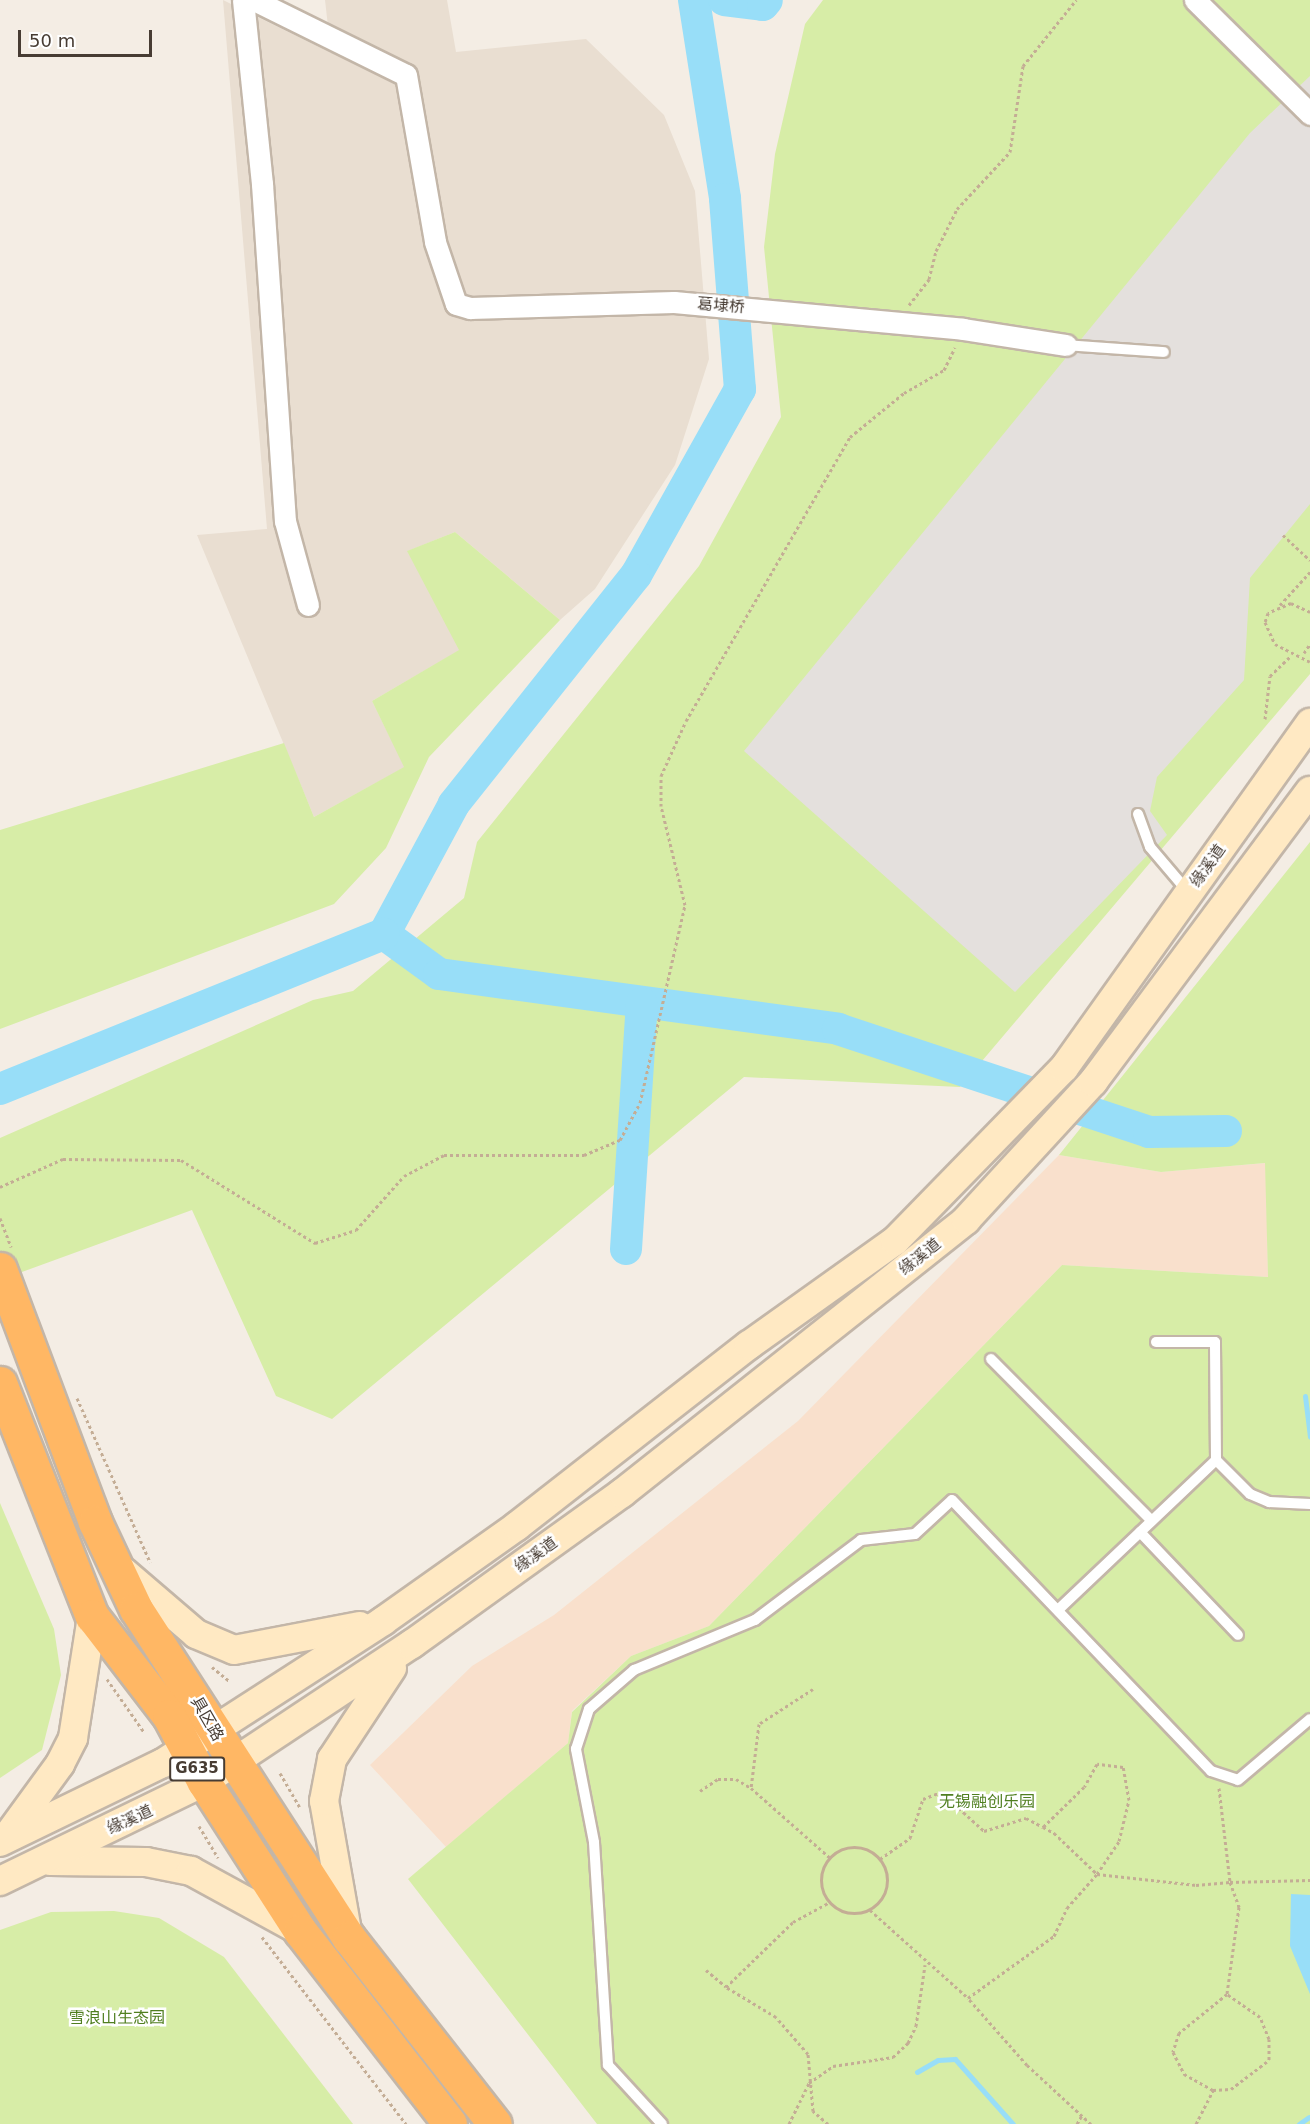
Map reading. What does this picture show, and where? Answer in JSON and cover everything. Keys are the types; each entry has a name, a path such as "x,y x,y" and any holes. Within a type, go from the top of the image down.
{"highway":[{"name":"具区路","path":"6,1260 95,1522 136,1609 234,1764 349,1938 495,2124"},
{"name":"具区路","path":"0,1383 92,1616 169,1716 204,1782 300,1931 450,2124"}],"main road":[{"name":"缘溪道","path":"2,1841 186,1749 383,1621 517,1526 749,1345 895,1241 997,1140 1064,1068 1310,723"},
{"name":"缘溪道","path":"0,1881 204,1782 412,1644 694,1437 966,1220 1093,1082 1310,791"},
{"path":"113,1560 171,1616 234,1650 383,1621"},
{"path":"2,1841 54,1773 73,1738 92,1616"},
{"path":"349,1938 326,1823 332,1760 370,1696 412,1644"},
{"path":"42,1861 146,1862 191,1871 300,1931"}],"street":[{"path":"243,0 262,184 285,521 308,605"},
{"name":"葛埭桥","path":"254,0 406,75 435,242 456,304 470,308 674,302 963,329 1066,345"},
{"path":"1195,0 1310,114"}],"lane":[{"path":"1066,345 1164,352"},
{"path":"1138,814 1150,847 1189,893"},
{"path":"1156,1342 1215,1342 1216,1460 1250,1494 1269,1502 1310,1504"},
{"path":"991,1359 1152,1521"},
{"path":"1059,1609 1216,1460"},
{"path":"662,2124 608,2065 602,2035 594,1842 576,1749 589,1709 634,1670 755,1620 861,1540 915,1534 952,1500 1059,1609 1211,1771 1238,1780 1310,1719"},
{"path":"1140,1532 1238,1635"}],"path":[{"path":"894,322 929,279 936,251 957,209 1010,152 1023,66 1076,0"},
{"path":"0,1187 63,1159 181,1160 315,1243 356,1230 404,1176 444,1155 584,1155 620,1140 640,1103 668,965 686,905 661,806 661,776 686,721 850,437 904,393 944,370 963,329"},
{"path":"1283,535 1310,560"},
{"path":"1310,572 1265,622 1267,635 1291,655 1310,662"},
{"path":"1279,606 1290,603 1310,612"},
{"path":"1304,653 1310,644"},
{"path":"1265,719 1270,676 1291,655"},
{"path":"0,1218 6,1260"},
{"path":"71,1389 153,1571"},
{"path":"204,1661 230,1681"},
{"path":"751,1788 759,1724 813,1689"},
{"path":"968,1998 1054,1936 1068,1908 1097,1874 1119,1842 1129,1800 1123,1767 1097,1764 1084,1787 1042,1827"},
{"path":"1223,1775 1216,1795 1230,1882 1239,1907 1227,1994 1179,2033 1173,2052 1184,2074 1213,2090 1231,2089 1269,2060 1269,2039 1260,2017 1227,1994"},
{"path":"700,1791 718,1779 736,1779 751,1788 830,1858"},
{"path":"880,1859 910,1838 923,1799 941,1792 984,1831 1026,1818 1042,1827 1097,1874 1196,1885 1310,1880"},
{"path":"200,1826 220,1861"},
{"path":"856,1846 880,1859 888,1884 870,1910 849,1913 830,1902 821,1883 830,1858 856,1846"},
{"path":"726,1987 793,1922 830,1902"},
{"path":"870,1910 925,1965 953,1981 1027,2065 1091,2124"},
{"path":"259,1932 406,2124"},
{"path":"789,2124 809,2083 833,2066 893,2057 908,2043 916,2026 925,1965"},
{"path":"706,1971 726,1987 776,2017 808,2054 813,2111 828,2124"},
{"path":"1196,2124 1213,2090"},
{"path":"1077,2124 1082,2115"}],"shaded area":[{"path":"223,0 331,53 325,0 447,0 456,52 586,39 664,115 695,191 709,359 675,465 595,589 560,620 455,532 408,551 460,650 372,701 405,767 314,817 197,535 267,529"},
{"path":"1310,76 1310,504 1250,578 1244,680 1157,777 1150,811 1167,835 1015,992 744,751 1250,133"},
{"path":"1059,1155 1161,1172 1266,1163 1268,1277 1062,1265 709,1626 631,1656 572,1711 568,1743 446,1847 370,1765 472,1666 554,1615 798,1421"}],"green space":[{"path":"823,0 1310,0 1310,674 960,1087 744,1077 332,1419 276,1396 192,1210 0,1280 0,1138 313,1000 353,991 464,898 477,842 699,566 781,417 764,247 775,154 805,24"},
{"path":"455,532 560,620 429,757 386,848 334,904 0,1029 0,830 284,743 314,817 404,767 372,701 459,650 407,551"},
{"name":"无锡融创乐园","path":"1310,842 1310,2124 597,2124 408,1879 568,1743 572,1712 631,1656 709,1626 1062,1265 1268,1277 1265,1163 1161,1172 1059,1155"},
{"path":"0,1503 54,1629 61,1675 42,1750 0,1778"},
{"name":"雪浪山生态园","path":"114,1911 159,1918 224,1957 353,2124 0,2124 0,1930 51,1912"}],"water":[{"path":"1291,1894 1310,1895 1310,1994 1290,1946"}],"waterway":[{"path":"694,0 725,199 740,389 636,575 454,804 384,934 439,974 838,1029 1149,1132 1226,1131"},
{"path":"724,0 763,5 767,0"},
{"path":"0,1089 384,934"},
{"path":"626,1249 642,1004"},
{"path":"1305,1396 1310,1437"},
{"path":"917,2072 938,2060 955,2059 1013,2124"},
{"path":"1299,2124 1309,2117"}]}
